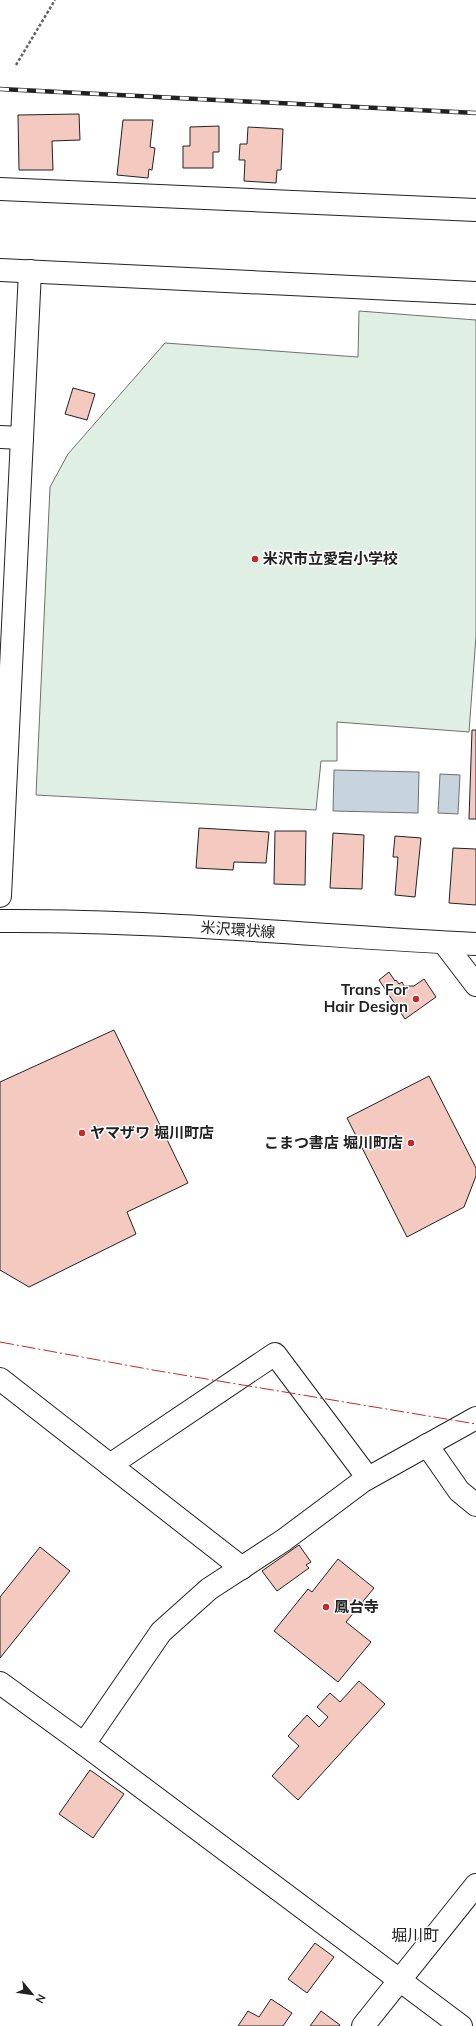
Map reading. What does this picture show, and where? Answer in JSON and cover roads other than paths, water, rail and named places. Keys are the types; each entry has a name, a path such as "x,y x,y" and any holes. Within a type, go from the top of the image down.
{"street":[{"path":"0,189 476,210"},
{"path":"0,270 476,293"},
{"path":"0,896 4,730 22,438 30,271"},
{"path":"0,437 22,438"},
{"name":"米沢環状線","path":"0,921 61,921 145,924 476,944"},
{"path":"444,942 476,985"},
{"path":"110,1465 275,1354 368,1478"},
{"path":"0,1379 242,1568"},
{"path":"84,1744 161,1632 209,1589 284,1540 368,1478 476,1418"},
{"path":"427,1445 459,1491 476,1505"},
{"path":"0,1683 84,1744 461,2026"},
{"path":"363,2026 476,1885"}],"railway":[{"path":"0,89 476,113"}],"place":[{"name":"米沢市立愛宕小学校","path":"255,559"},
{"name":"Trans For Hair Design","path":"416,999"},
{"name":"ヤマザワ 堀川町店","path":"82,1133"},
{"name":"こまつ書店 堀川町店","path":"411,1143"},
{"name":"鳳台寺","path":"326,1607"}],"district":[{"name":"堀川町","path":"415,1935"}]}
